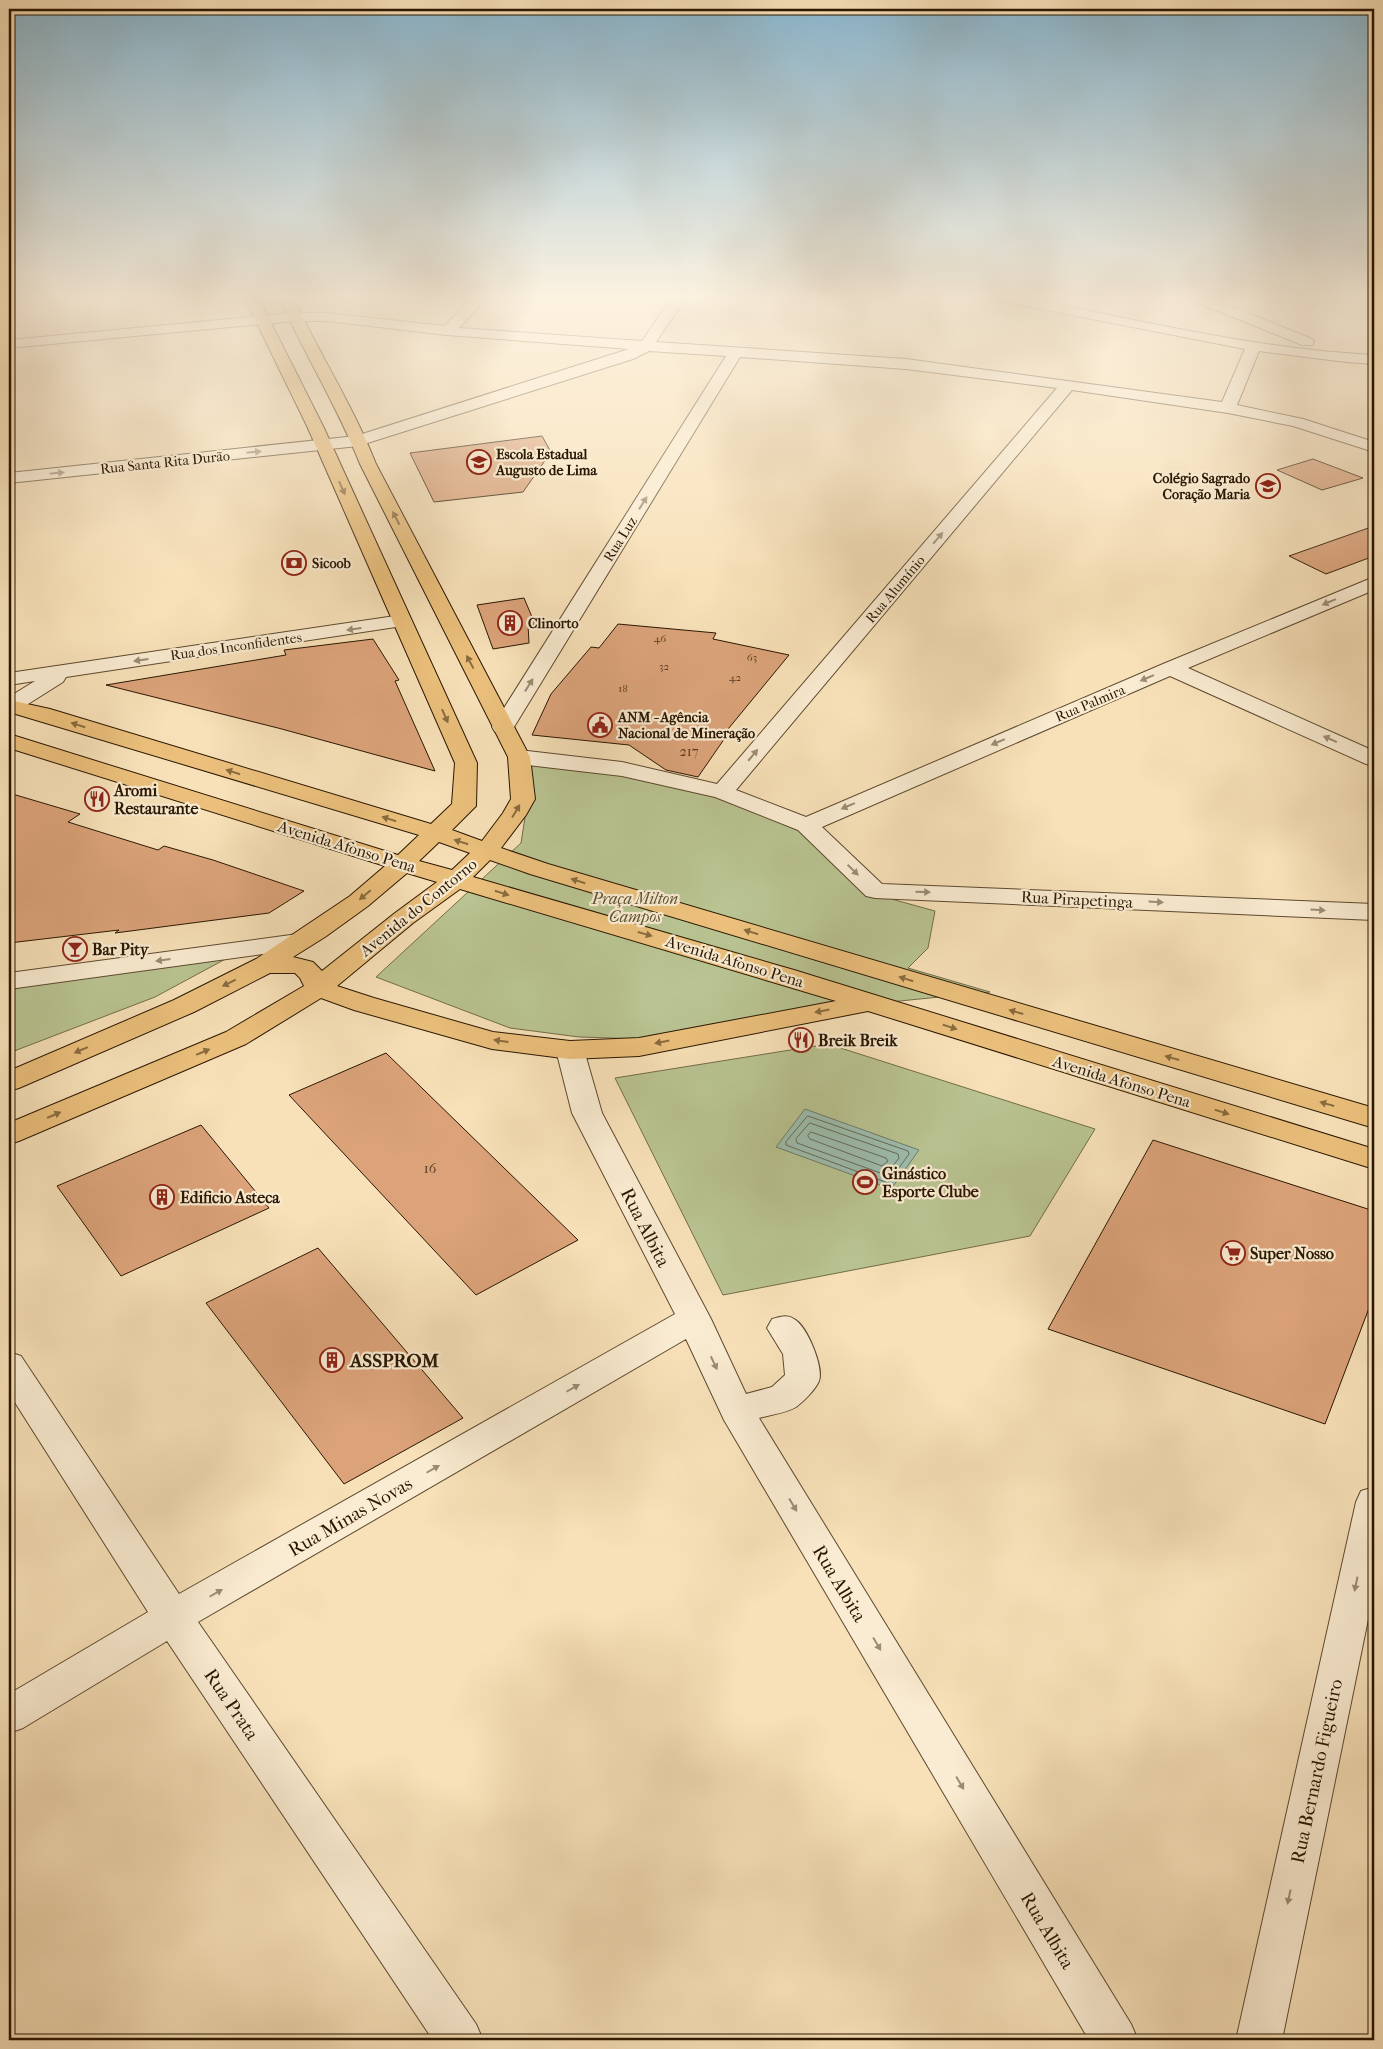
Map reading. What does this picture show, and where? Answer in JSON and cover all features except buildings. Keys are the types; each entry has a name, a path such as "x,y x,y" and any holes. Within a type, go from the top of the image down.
{"main road":[{"path":"9,1082 184,1006 265,965 359,901 464,806 466,763 296,391"},
{"name":"Avenida do Contorno","path":"9,1134 236,1038 304,998 404,918 457,879 487,850 514,815 523,799 519,757 332,391"},
{"name":"Avenida Afonso Pena","path":"9,706 42,714 436,833 539,869 1374,1118"},
{"name":"Avenida Afonso Pena","path":"9,741 402,864 870,1002 1374,1159"},
{"path":"265,965 305,967 311,970 318,988 364,1004 492,1040 570,1050 639,1047 870,1002 986,1003"}],"street":[{"name":"Rua Santa Rita Durão","path":"9,478 358,441 520,391"},
{"name":"Rua Luz","path":"503,727 712,391"},
{"name":"Rua Alumínio","path":"722,792 1063,391"},
{"path":"1107,391 1228,408 1297,422 1374,447"},
{"path":"1228,408 1235,391"},
{"name":"Rua Palmira","path":"806,824 1170,668 1368,590"},
{"name":"Rua dos Inconfidentes","path":"9,679 402,621"},
{"path":"1170,668 1374,759"},
{"name":"Rua dos Inconfidentes","path":"9,706 70,670"},
{"path":"519,757 622,769 722,792 806,824"},
{"name":"Rua Pirapetinga","path":"806,824 875,892 1374,912"},
{"path":"9,981 298,942"},
{"name":"Rua Albita","path":"570,1050 587,1112 694,1319 736,1410 1115,2040"},
{"name":"Rua Minas Novas","path":"9,1715 173,1617 694,1319"},
{"path":"736,1410 784,1398 803,1379 800,1352 784,1328"},
{"name":"Rua Prata","path":"9,1365 173,1617 460,2040"},
{"name":"Rua Bernardo Figueiro","path":"1259,2040 1374,1502"}],"green space":[{"name":"Praça Milton Campos","path":"528,762 619,770 718,793 803,826 873,894 935,911 928,948 908,968 990,992 769,1014 642,1039 579,1037 510,1028 376,977 521,843 528,798"},
{"path":"233,955 155,997 9,1053 9,989"},
{"name":"Ginástico Esporte Clube","path":"828,1044 1095,1129 1030,1236 723,1295 615,1078"}],"water":[{"path":"805,1109 919,1150 891,1189 776,1147"}],"place":[{"name":"Escola Estadual Augusto de Lima","path":"479,462"},
{"name":"Colégio Sagrado Coração Maria","path":"1268,486"},
{"name":"Sicoob","path":"294,563"},
{"name":"Clinorto","path":"510,623"},
{"name":"ANM - Agência Nacional de Mineração","path":"600,725"},
{"name":"Aromi Restaurante","path":"97,799"},
{"name":"Bar Pity","path":"75,949"},
{"name":"Breik Breik","path":"801,1040"},
{"name":"Ginástico Esporte Clube","path":"865,1182"},
{"name":"Edificio Asteca","path":"162,1197"},
{"name":"Super Nosso","path":"1233,1253"},
{"name":"ASSPROM","path":"332,1360"}]}
